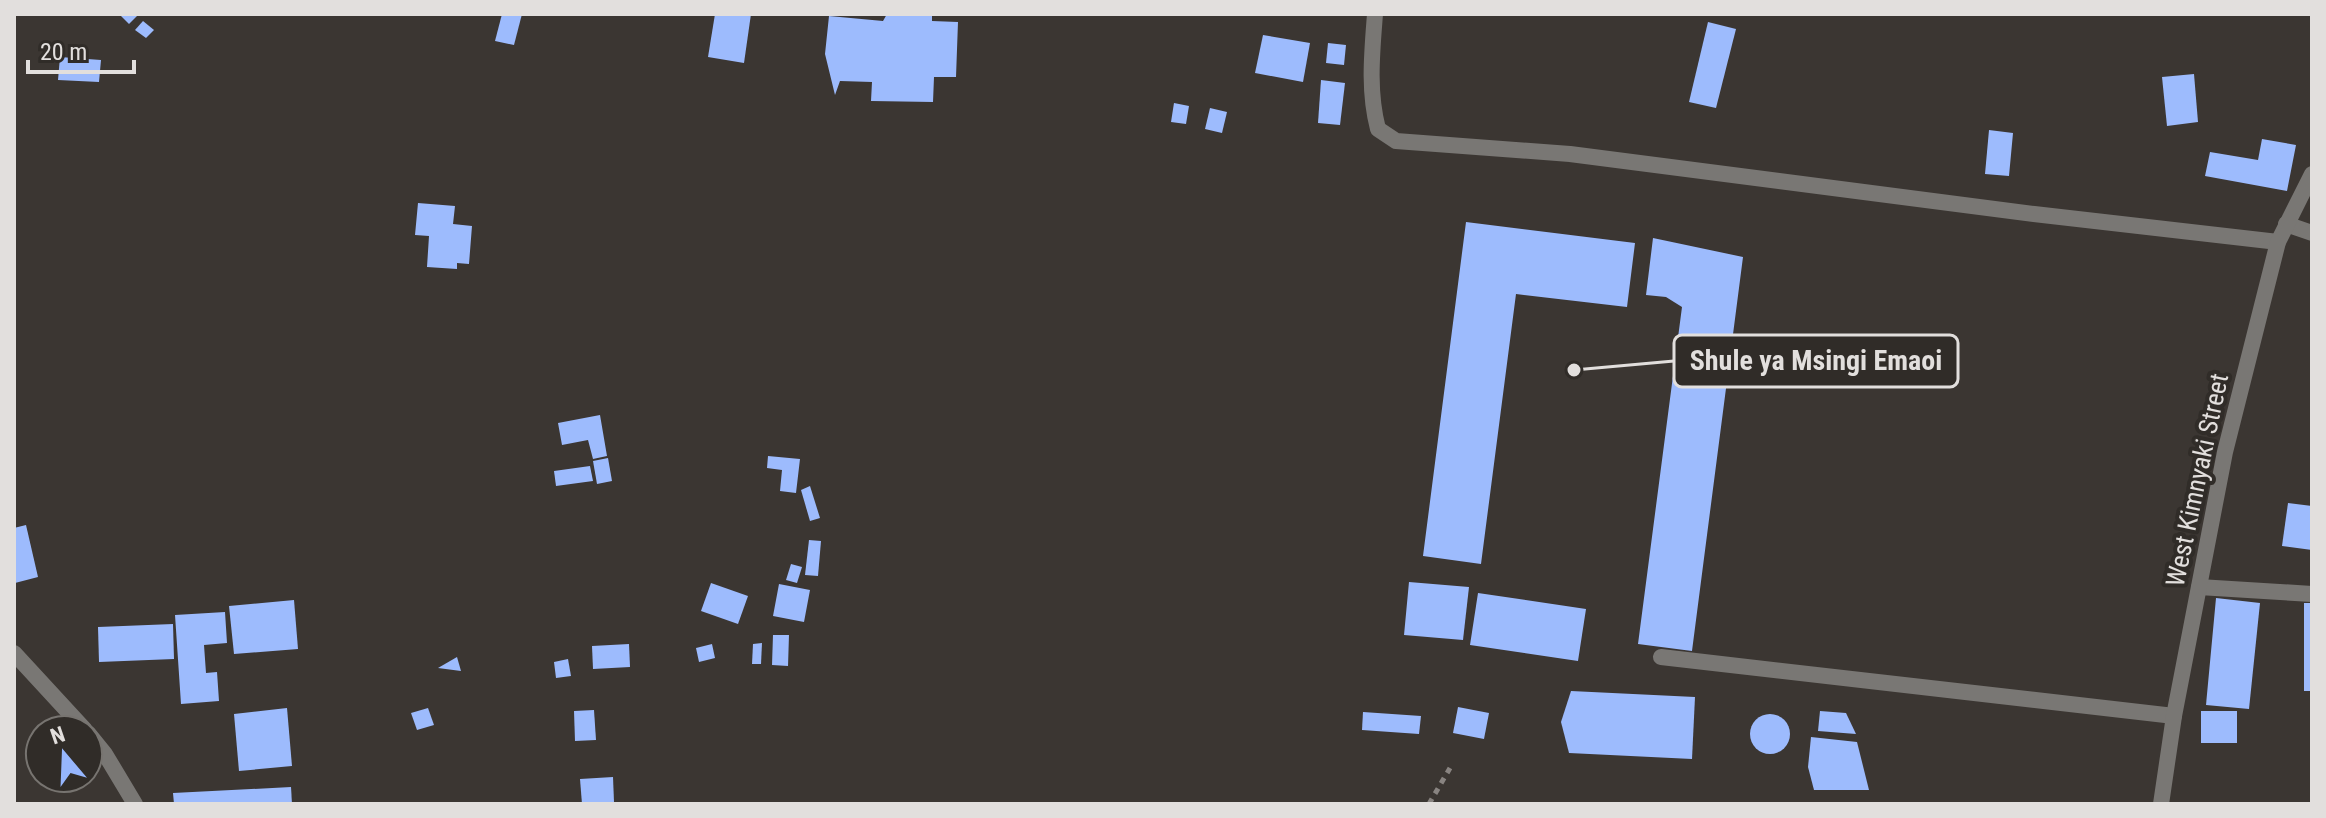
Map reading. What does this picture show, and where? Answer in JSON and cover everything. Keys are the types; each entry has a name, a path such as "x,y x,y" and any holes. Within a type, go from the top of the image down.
{"street":[{"path":"1375,14 1372,107 1378,129 1396,141 1570,154 2278,242"},
{"name":"West Kimnyaki Street","path":"2161,804 2174,716 2225,452 2278,242 2312,174"},
{"path":"2286,224 2312,233"},
{"path":"2199,587 2312,594"},
{"path":"14,653 70,714"},
{"path":"1661,657 2174,716"},
{"path":"104,753 135,804"}],"path":[{"path":"1429,804 1450,768"}],"building":[{"path":"119,14 139,14 129,24"},
{"path":"502,14 522,14 514,45 495,41"},
{"path":"715,14 751,14 744,63 708,57"},
{"path":"887,14 932,14 932,21 958,22 956,77 934,77 933,102 871,101 872,82 840,81 835,95 825,54 829,16 883,21"},
{"path":"143,21 154,30 146,38 135,30"},
{"path":"1708,22 1736,29 1716,108 1689,102"},
{"path":"1263,35 1310,43 1303,82 1255,73"},
{"path":"1328,43 1346,45 1344,65 1326,63"},
{"path":"60,57 101,60 99,82 58,80"},
{"path":"2194,74 2198,122 2167,126 2162,77"},
{"path":"1321,80 1345,83 1340,125 1318,123"},
{"path":"1174,103 1189,106 1186,124 1171,122"},
{"path":"1210,108 1227,112 1222,133 1205,129"},
{"path":"1989,130 2013,133 2009,176 1985,174"},
{"path":"2262,139 2296,145 2287,191 2205,176 2210,152 2258,160"},
{"path":"418,203 455,206 453,224 472,226 469,264 457,263 457,269 427,267 429,236 415,235"},
{"path":"1466,222 1635,243 1627,307 1516,294 1481,564 1423,556"},
{"path":"1653,238 1743,257 1692,651 1638,644 1682,307 1666,297 1646,295"},
{"path":"600,415 607,456 593,459 588,440 562,445 558,423"},
{"path":"768,456 800,459 796,493 780,491 782,470 767,468"},
{"path":"608,458 612,481 597,484 593,461"},
{"path":"590,466 593,481 556,486 554,471"},
{"path":"810,486 820,518 810,521 801,490"},
{"path":"2288,503 2312,506 2312,550 2282,546"},
{"path":"26,525 38,577 15,583 14,528"},
{"path":"809,540 821,541 818,576 805,575"},
{"path":"791,564 802,567 797,583 786,580"},
{"path":"1409,582 1469,587 1463,640 1404,635"},
{"path":"711,583 748,596 738,624 701,611"},
{"path":"779,584 810,590 804,622 773,616"},
{"path":"1478,593 1586,609 1578,661 1470,645"},
{"path":"2216,598 2260,603 2249,709 2206,705"},
{"path":"294,600 298,649 234,654 229,606"},
{"path":"2304,603 2312,603 2312,691 2304,691"},
{"path":"225,612 227,643 204,645 206,673 217,672 219,701 181,704 175,615"},
{"path":"173,624 174,659 99,662 98,627"},
{"path":"773,635 789,635 788,666 772,665"},
{"path":"762,643 761,664 752,664 753,644"},
{"path":"629,644 630,667 593,669 592,646"},
{"path":"712,644 715,658 699,662 696,648"},
{"path":"457,657 461,671 438,668"},
{"path":"568,659 571,676 556,678 554,662"},
{"path":"1571,691 1695,697 1692,759 1569,753 1561,722"},
{"path":"1458,707 1489,713 1484,739 1453,733"},
{"path":"287,708 292,766 239,771 234,714"},
{"path":"428,708 434,725 417,730 411,713"},
{"path":"594,710 596,740 575,741 574,711"},
{"path":"1820,711 1846,713 1856,734 1818,731"},
{"path":"2201,711 2237,711 2237,743 2201,743"},
{"path":"1363,712 1421,716 1419,734 1362,730"},
{"path":"1770,714 1784,720 1790,734 1784,748 1770,754 1756,748 1750,734 1756,720"},
{"path":"1811,737 1857,742 1869,790 1814,790 1808,767"},
{"path":"613,777 614,802 582,804 580,779"},
{"path":"291,787 292,804 174,804 173,793"}],"place":[{"name":"Shule ya Msingi Emaoi","path":"1574,370"}]}
